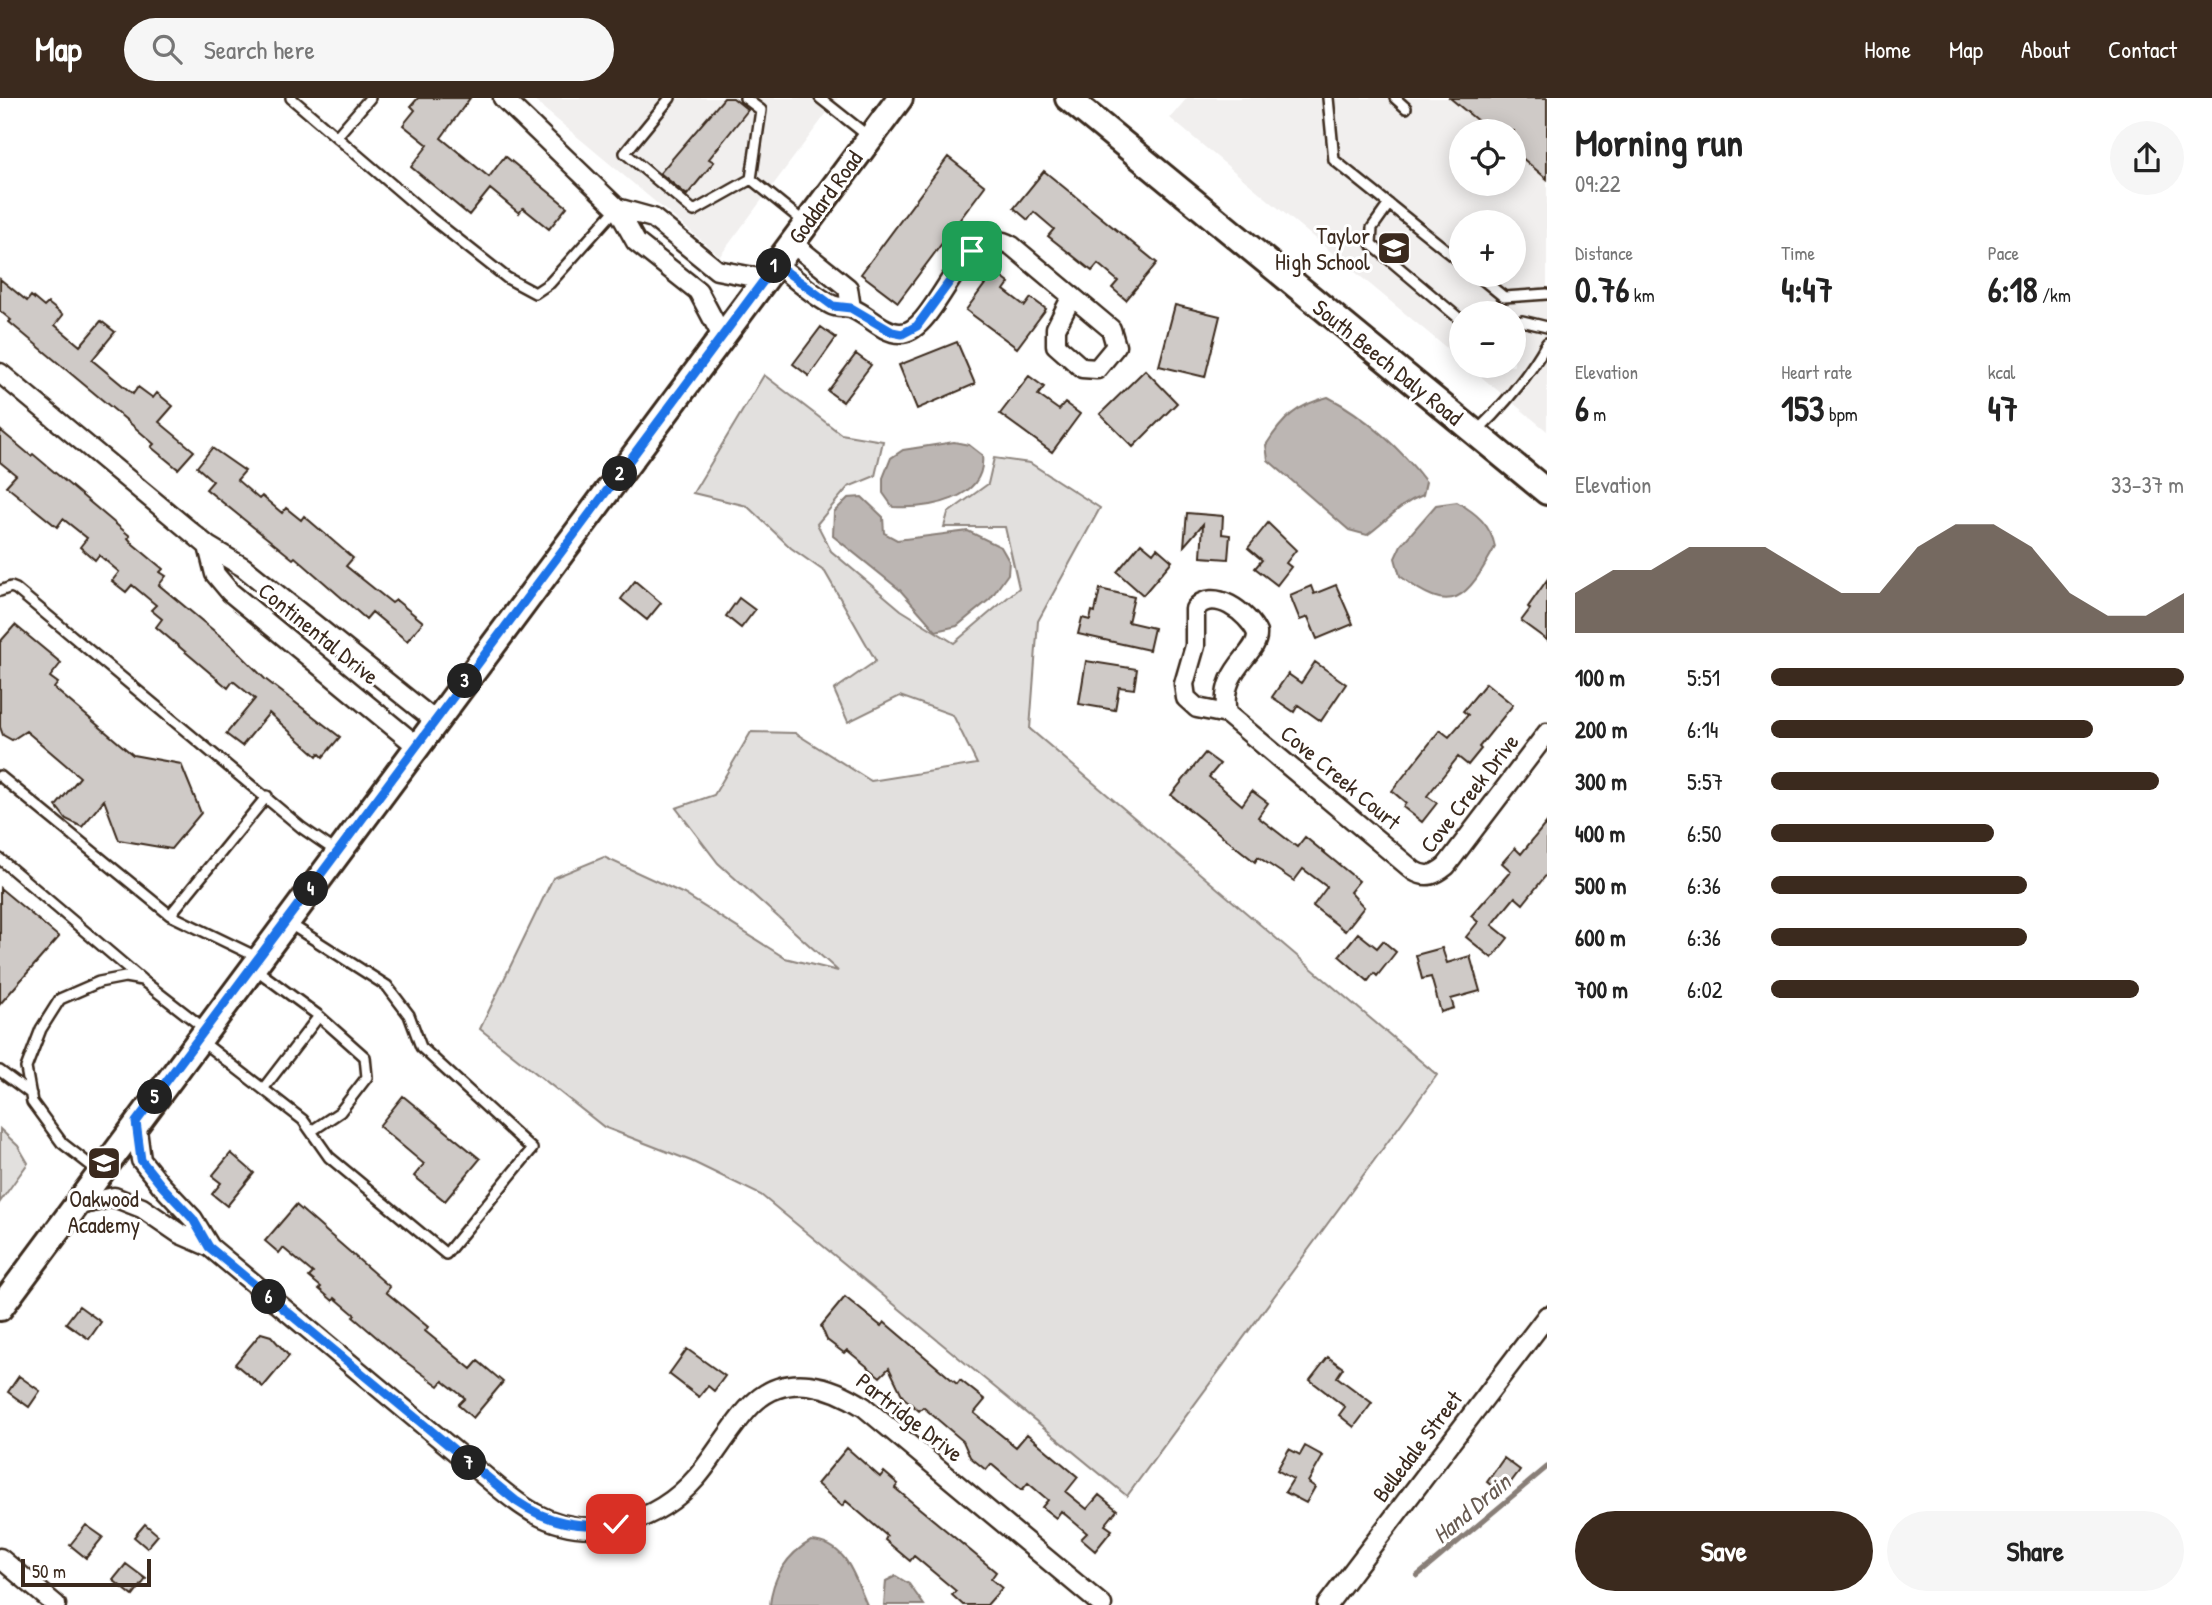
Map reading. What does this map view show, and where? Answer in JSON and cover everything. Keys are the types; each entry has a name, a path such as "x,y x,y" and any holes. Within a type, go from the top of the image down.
{"main road":[{"name":"Goddard Road","path":"0,1308 900,98"},
{"name":"South Beech Daly Road","path":"1068,98 1547,492"}],"street":[{"path":"503,98 617,208 636,242 698,291 722,336"},
{"path":"617,208 653,218 717,270 770,272 833,306 851,308 892,332 910,331 972,251 991,240 1012,246 1072,296"},
{"path":"799,233 848,288 851,308"},
{"name":"Continental Drive","path":"0,373 208,546 243,567 435,721"},
{"name":"Continental Drive","path":"208,546 215,574 230,592 417,746"},
{"name":"Cove Creek Court","path":"1227,714 1224,699 1227,684 1234,670 1255,645 1257,633 1244,615 1232,606 1210,599 1204,600 1195,609 1195,646 1184,692 1186,698 1197,708 1227,714 1415,871 1424,875"},
{"name":"Cove Creek Drive","path":"1424,875 1435,874 1446,866 1547,733"},
{"path":"136,1122 141,1160 193,1219 209,1247"},
{"path":"75,1206 114,1197 142,1208 180,1234 209,1247"},
{"name":"Partridge Drive","path":"209,1247 499,1488 534,1513 576,1526 598,1526 636,1521 657,1512 676,1499 698,1476 755,1401 791,1386 820,1385 847,1396 864,1407 1102,1605"},
{"name":"Belledale Street","path":"1326,1605 1547,1316"},
{"path":"0,1558 56,1605"}],"lane":[{"path":"290,98 431,218 507,278 536,293 551,283 617,208"},
{"path":"337,136 370,98"},
{"path":"670,98 625,153 694,211 751,179"},
{"path":"745,98 761,110 751,179 799,233"},
{"path":"820,98 869,138"},
{"path":"1328,98 1334,160 1449,252"},
{"path":"1395,98 1406,108"},
{"path":"1389,204 1372,228 1371,244 1449,310"},
{"path":"1492,287 1504,297 1547,294"},
{"path":"1526,322 1547,327"},
{"path":"1474,433 1503,405 1534,366 1547,343"},
{"path":"0,591 10,587 16,589 267,796 302,828 338,853"},
{"path":"0,776 170,915 255,962 365,1057 367,1077 340,1112 313,1130"},
{"path":"170,915 267,796"},
{"path":"0,859 313,1130 329,1157 446,1254 532,1149 421,1047 409,1015 387,986 286,922"},
{"path":"99,1172 62,1143 32,1102 26,1068 41,1029 60,999 99,982 125,977 142,980"},
{"path":"263,1089 319,1016"},
{"path":"0,1071 31,1094"}],"shaded area":[{"path":"531,98 838,98 720,256"},
{"name":"Taylor High School","path":"1187,98 1547,98 1547,431 1483,378 1526,378 1526,301 1449,301 1449,350 1170,118"},
{"path":"764,375 841,434 883,441 875,476 848,487 817,524 831,551 901,610 954,643 1019,588 1005,527 944,527 948,513 988,484 994,458 1030,463 1100,508 1038,621 1030,729 1437,1075 1127,1496 761,1195 691,1161 604,1127 480,1029 553,878 604,857 684,894 785,958 838,971 718,863 676,808 714,795 751,732 795,733 871,781 977,764 953,715 900,696 848,722 834,690 876,661 825,572 791,548 747,506 693,493"},
{"path":"1328,397 1382,434 1426,482 1423,495 1400,508 1367,535 1349,530 1268,460 1266,445 1278,427 1299,409"},
{"path":"954,442 969,445 982,455 981,470 975,482 953,499 922,506 893,507 883,493 883,478 891,458 903,450"},
{"path":"862,497 883,517 884,533 897,540 968,531 1001,547 1009,561 1008,574 990,599 957,626 936,631 900,590 833,536 834,512 848,498"},
{"path":"1457,502 1482,520 1495,547 1466,590 1456,597 1446,599 1418,589 1400,576 1395,558 1401,545 1436,505"},
{"path":"0,1129 18,1146 28,1163 0,1202"},
{"path":"811,1541 823,1543 841,1554 848,1563 867,1605 770,1605 774,1585 782,1568 802,1546"},
{"path":"896,1576 909,1584 924,1605 884,1605 886,1581"}],"building":[{"path":"418,98 470,98 441,138 489,177 505,156 567,207 549,229 523,208 519,213 490,189 469,215 411,167 428,145 403,125 415,110 411,106"},
{"path":"724,98 733,98 748,110 709,159 714,162 687,195 660,173"},
{"path":"1450,98 1547,98 1547,179 1526,161 1526,119 1475,119"},
{"path":"948,157 985,186 898,302 861,274"},
{"path":"1044,171 1157,263 1126,300 1112,288 1118,281 1098,264 1092,271 1048,236 1054,229 1034,212 1028,220 1014,208"},
{"path":"994,272 1009,283 1004,290 1025,306 1031,298 1046,309 1017,348 966,310"},
{"path":"0,279 27,301 31,296 44,307 48,303 63,315 55,325 80,346 101,321 115,332 92,360 133,394 138,387 153,398 157,393 173,406 159,422 194,451 178,469 151,447 154,444 9,322 11,320 0,311"},
{"path":"1175,305 1220,316 1205,377 1159,366"},
{"path":"821,327 836,338 809,376 793,364"},
{"path":"957,342 975,384 917,409 899,365"},
{"path":"856,354 871,365 843,402 828,391"},
{"path":"1145,370 1177,403 1133,447 1100,414"},
{"path":"1029,376 1044,387 1038,395 1059,410 1065,403 1080,414 1052,452 1000,414"},
{"path":"0,430 31,456 33,454 130,536 128,538 133,544 163,569 160,572 166,576 159,585 231,645 265,679 340,737 323,757 319,753 317,756 269,713 242,746 226,734 255,699 233,681 228,688 156,627 162,619 151,610 156,605 132,585 126,592 112,581 119,572 99,555 95,560 80,547 87,538 63,519 57,527 6,486 16,475 0,462"},
{"path":"212,448 245,471 237,480 259,499 262,496 282,513 286,508 301,520 304,516 353,558 346,566 392,603 396,600 423,622 407,641 372,612 366,619 295,557 293,559 206,489 213,481 197,467"},
{"path":"1187,513 1223,516 1222,534 1230,535 1228,559 1201,557 1203,524 1184,546"},
{"path":"1268,523 1296,550 1286,563 1291,567 1277,585 1255,568 1262,560 1248,548"},
{"path":"1141,543 1153,553 1157,548 1172,561 1143,595 1117,572"},
{"path":"1547,580 1547,640 1521,621"},
{"path":"635,581 661,603 647,620 621,599"},
{"path":"1336,585 1353,624 1317,639 1308,617 1300,620 1290,595 1311,586 1314,594"},
{"path":"1100,589 1134,597 1128,622 1154,628 1149,650 1078,634 1082,618 1090,620 1092,611 1095,612"},
{"path":"739,598 755,610 741,628 726,616"},
{"path":"15,625 61,663 50,677 58,683 54,688 133,755 181,764 201,813 171,849 119,840 104,800 82,827 66,819 56,806 80,777 26,731 12,740 3,735 0,727 0,642"},
{"path":"1086,661 1137,669 1134,689 1119,687 1115,710 1079,704"},
{"path":"1315,662 1346,684 1321,721 1298,705 1294,712 1272,697 1288,674 1301,683"},
{"path":"1486,683 1513,705 1468,765 1458,757 1427,796 1437,803 1422,822 1403,807 1406,803 1392,791 1440,730 1449,737 1468,715 1463,711"},
{"path":"1205,753 1220,764 1209,777 1242,805 1252,791 1268,803 1258,817 1297,847 1305,837 1359,881 1350,892 1364,907 1345,931 1313,906 1327,887 1303,869 1294,881 1258,857 1255,862 1171,795"},
{"path":"1547,822 1547,874 1523,904 1515,897 1492,925 1508,938 1492,958 1466,937 1478,922 1471,916 1511,871 1502,863 1515,848 1521,854"},
{"path":"0,888 59,937 0,1004"},
{"path":"1358,933 1377,948 1383,941 1396,952 1377,976 1374,973 1368,981 1339,956"},
{"path":"1442,948 1447,963 1470,956 1480,991 1451,999 1454,1008 1441,1012 1431,977 1422,979 1416,955"},
{"path":"403,1096 480,1159 445,1201 414,1176 424,1164 379,1126"},
{"path":"231,1153 254,1173 227,1206 212,1194 221,1183 212,1176"},
{"path":"296,1205 390,1287 386,1292 428,1327 425,1331 471,1369 478,1361 503,1382 473,1418 458,1405 465,1398 443,1381 439,1386 402,1359 335,1298 333,1301 319,1289 321,1287 309,1277 313,1273 283,1248 279,1253 265,1241"},
{"path":"845,1297 881,1326 884,1322 957,1384 960,1380 985,1400 974,1413 1016,1447 1027,1434 1078,1477 1066,1492 1087,1509 1099,1495 1117,1510 1105,1525 1112,1530 1095,1551 1081,1539 1087,1533 1061,1511 1056,1518 1042,1507 1048,1500 1028,1483 1022,1490 991,1464 986,1470 970,1457 963,1441 923,1407 919,1411 903,1397 889,1368 880,1377 847,1350 844,1353 827,1340 821,1326"},
{"path":"79,1306 101,1322 89,1339 66,1323"},
{"path":"261,1333 271,1336 289,1356 263,1387 235,1364"},
{"path":"687,1349 725,1376 714,1391 708,1386 699,1397 669,1374"},
{"path":"1328,1357 1343,1368 1337,1377 1372,1403 1354,1427 1339,1415 1345,1407 1310,1380"},
{"path":"19,1376 40,1391 29,1407 8,1392"},
{"path":"1305,1446 1323,1456 1308,1482 1315,1487 1306,1503 1285,1492 1293,1479 1277,1470 1289,1449 1300,1455"},
{"path":"847,1448 880,1477 884,1472 898,1484 895,1488 996,1572 991,1579 1002,1588 987,1605 963,1605 952,1595 956,1591 914,1556 910,1561 885,1540 887,1536 846,1501 842,1506 817,1484"},
{"path":"1504,1458 1520,1470 1502,1494 1487,1482"},
{"path":"145,1524 158,1535 147,1548 134,1537"},
{"path":"86,1525 103,1537 86,1558 70,1545"},
{"path":"126,1564 146,1579 133,1596 113,1580"}],"waterway":[{"name":"Hand Drain","path":"1417,1576 1547,1467"}],"place":[{"name":"Taylor High School","path":"1394,248"},
{"name":"Oakwood Academy","path":"104,1163"}],"route":[{"path":"616,1524 576,1526 534,1513 516,1501 209,1247 193,1219 141,1160 136,1122 776,264 833,306 851,308 892,332 902,334 917,326 972,251"}]}
